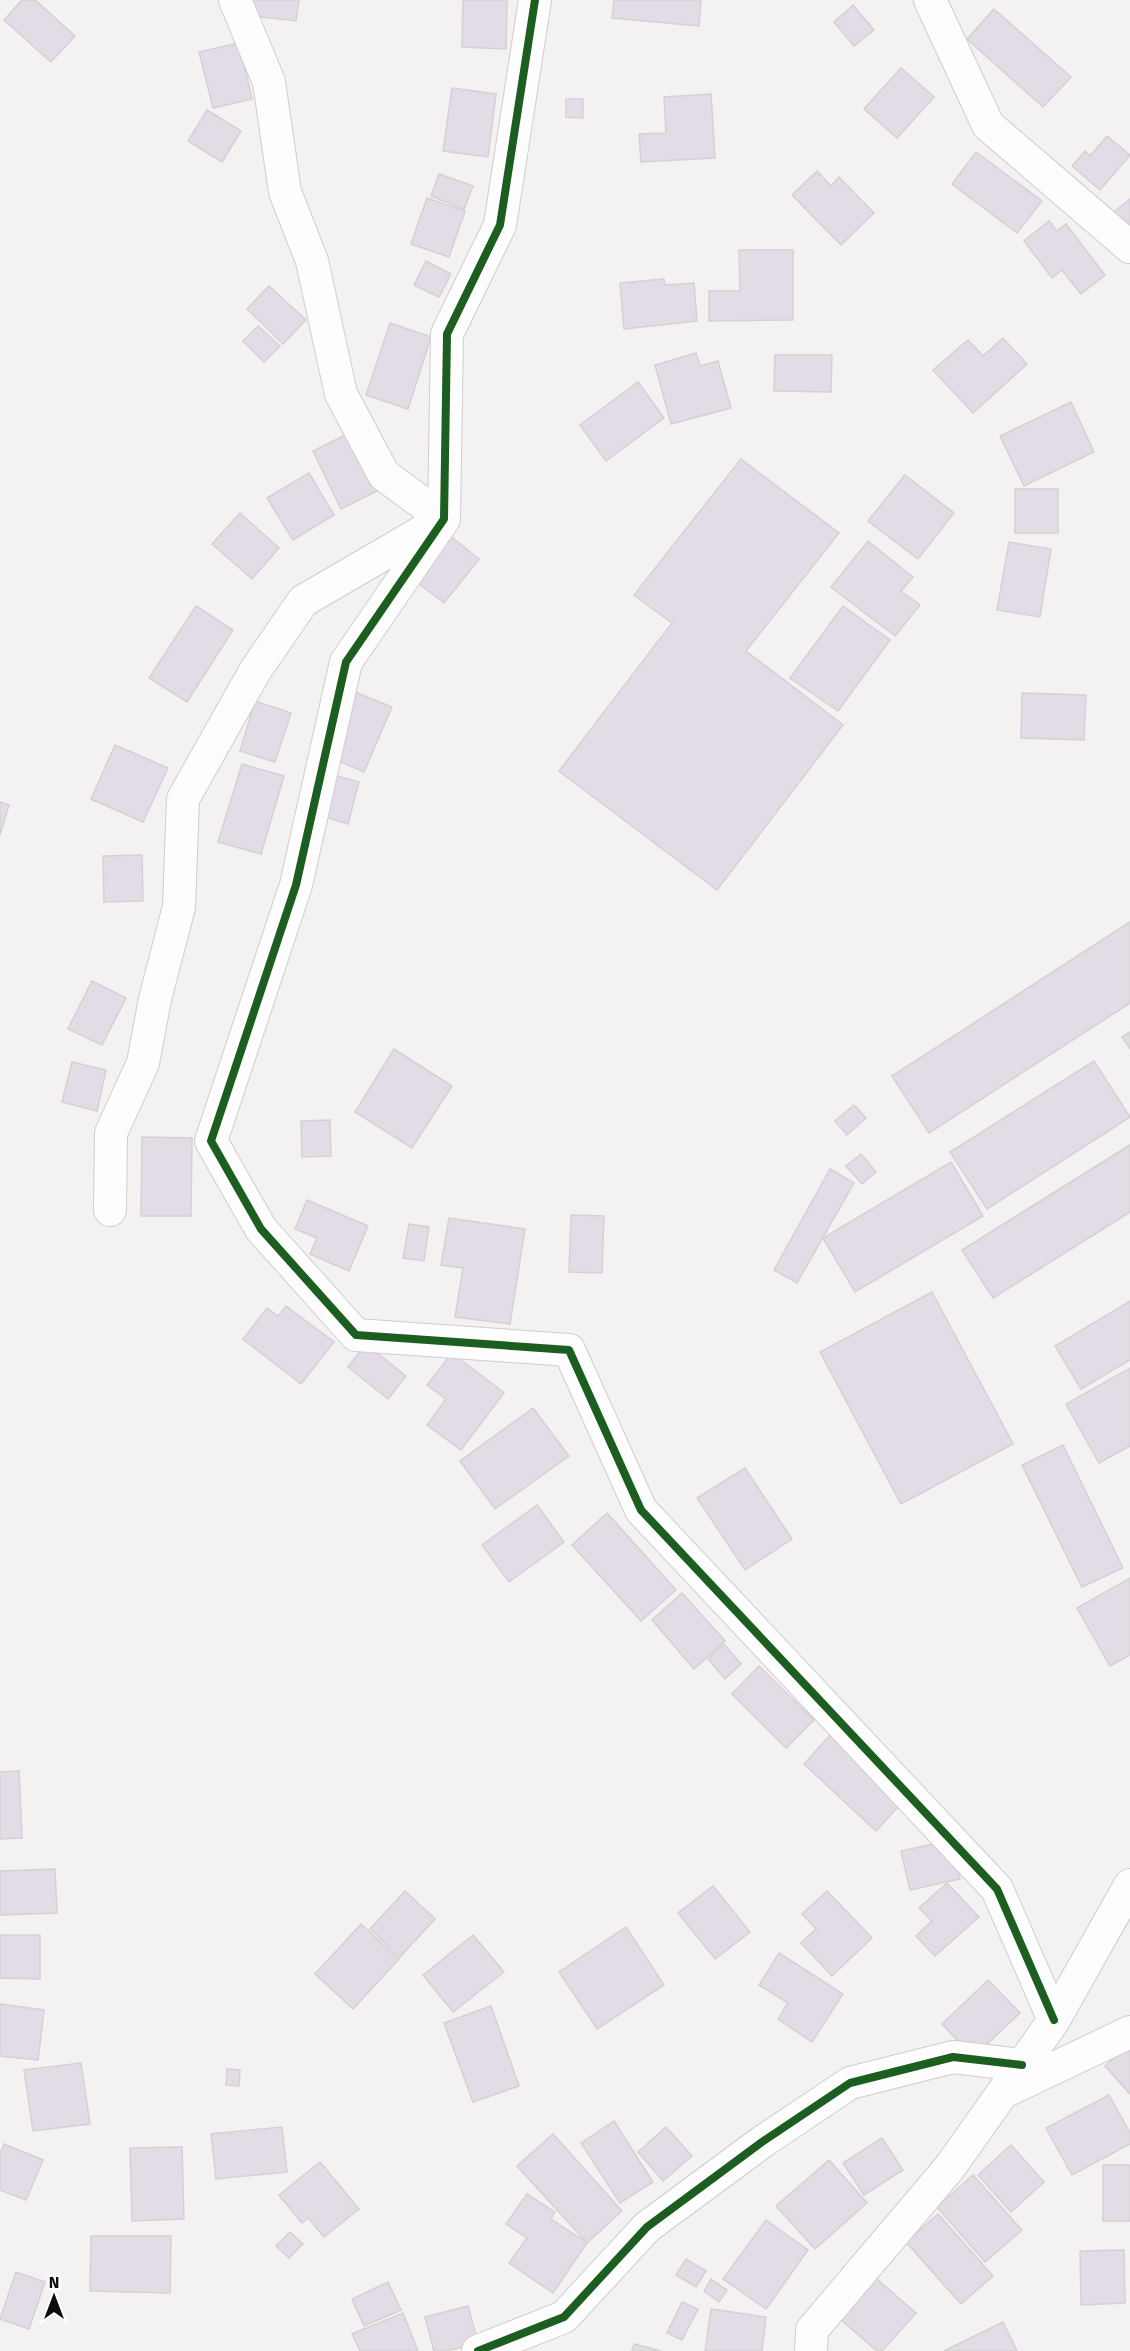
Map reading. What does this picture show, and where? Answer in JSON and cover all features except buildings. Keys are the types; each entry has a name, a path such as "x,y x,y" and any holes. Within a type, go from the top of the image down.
{"street":[{"path":"235,0 269,82 285,192 312,261 341,394 384,475 444,519"},
{"path":"535,0 500,225 447,334 444,519 346,662 296,885 211,1141 261,1228 356,1335 569,1350 641,1510 997,1889 1054,2020"},
{"path":"930,0 988,125 1130,247"},
{"path":"110,1210 111,1133 143,1063 155,999 179,907 183,799 255,671 303,601 444,519"},
{"path":"811,2351 812,2330 950,2167 1054,2020 1130,1885"},
{"path":"1003,2092 1130,2032"},
{"path":"478,2351 564,2317 647,2227 762,2142 850,2083 954,2057 1022,2065"}],"cycle path":[{"path":"535,0 500,225 447,334 444,519 346,662 296,885 211,1141 261,1229 356,1335 569,1350 641,1510 997,1889 1054,2020"},
{"path":"478,2351 564,2317 647,2227 762,2142 850,2083 953,2057 1022,2065"}]}
